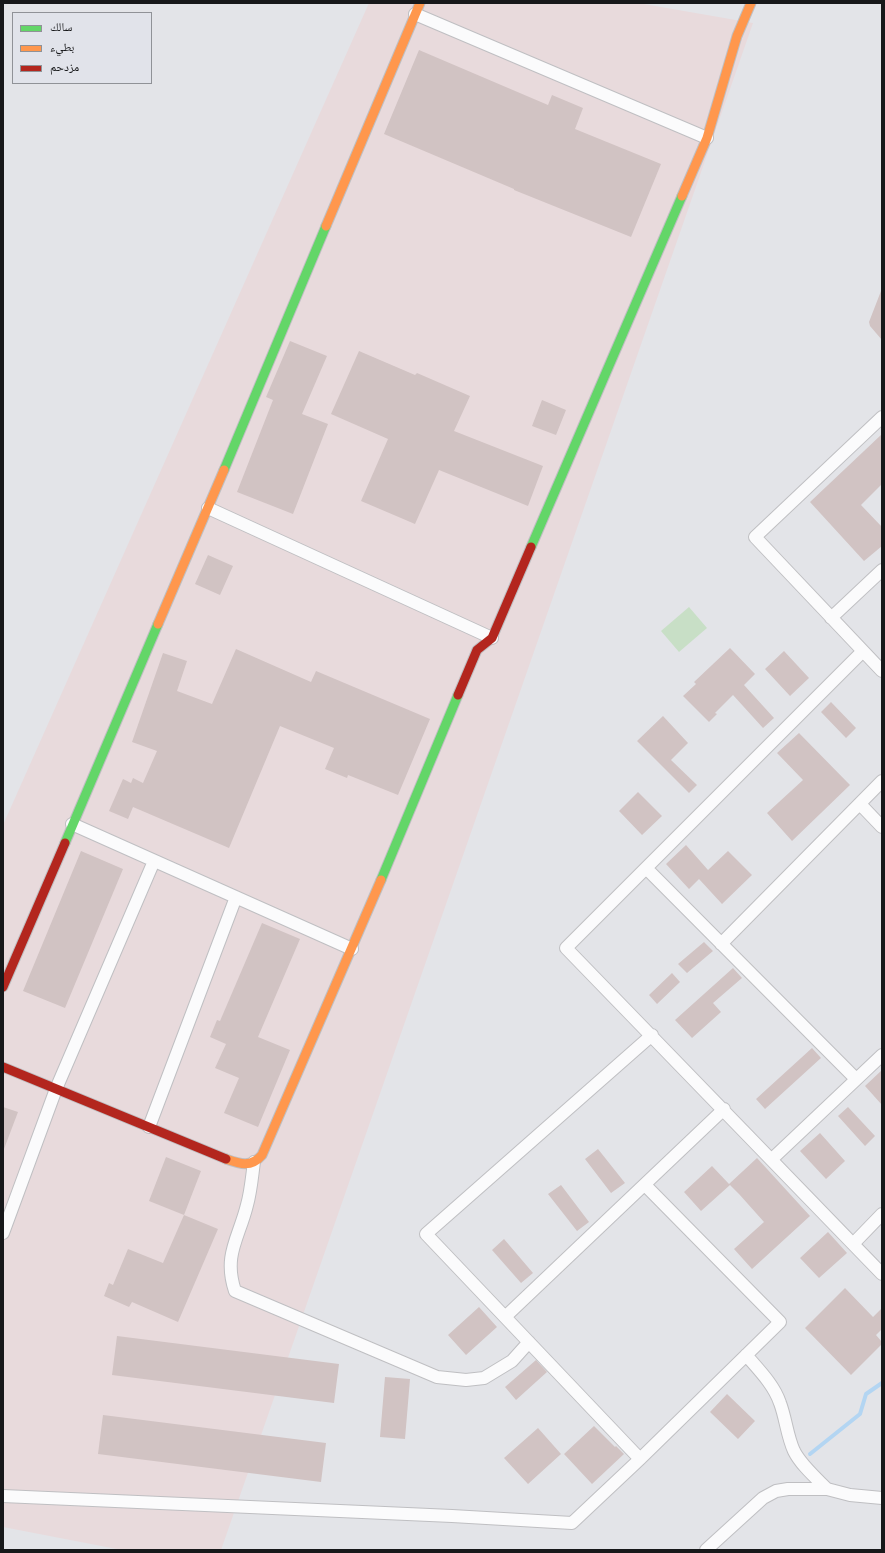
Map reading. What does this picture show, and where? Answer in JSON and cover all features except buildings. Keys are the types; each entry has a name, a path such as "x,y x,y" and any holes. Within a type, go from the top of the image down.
{"street":[{"path":"3,1067 239,1164 244,1165 254,1162 262,1155 352,949 477,650 492,638 707,138 737,36 751,3"},
{"path":"3,987 208,508 418,9 707,138"},
{"path":"882,417 755,537 882,671"},
{"path":"208,508 492,638"},
{"path":"831,618 882,570"},
{"path":"863,651 566,948 882,1274"},
{"path":"721,944 882,781"},
{"path":"860,804 882,827"},
{"path":"72,824 352,949"},
{"path":"3,1233 56,1088 154,861"},
{"path":"646,868 856,1079"},
{"path":"149,1127 236,897"},
{"path":"640,1460 426,1234 652,1035"},
{"path":"772,1159 882,1055"},
{"path":"505,1317 724,1110"},
{"path":"254,1162 248,1204 230,1260 231,1278 235,1291 437,1377 466,1380 484,1378 512,1361 529,1342"},
{"path":"3,1496 444,1515 572,1523 640,1460 780,1322 645,1185"},
{"path":"853,1244 882,1214"},
{"path":"746,1355 765,1377 780,1402 787,1431 795,1452 810,1472 827,1489"},
{"path":"706,1550 763,1498 776,1491 788,1489 827,1489 850,1494 882,1498"}],"shaded area":[{"path":"369,3 638,3 753,23 221,1550 122,1550 3,1527 3,825"}],"green space":[{"path":"689,607 707,628 679,652 661,631"}],"waterway":[{"path":"810,1454 860,1414 866,1394 882,1383"}],"traffic: fast":[{"path":"531,547 682,196"},
{"path":"224,470 326,226"},
{"path":"65,843 158,624"},
{"path":"381,880 458,695"}],"traffic: slow":[{"path":"326,226 420,3"},
{"path":"682,196 707,138 737,36 751,3"},
{"path":"158,624 224,470"},
{"path":"226,1159 245,1164 254,1162 262,1155 381,880"}],"traffic: jam":[{"path":"458,695 477,650 492,638 531,547"},
{"path":"3,987 65,843"},
{"path":"3,1067 226,1159"}]}
